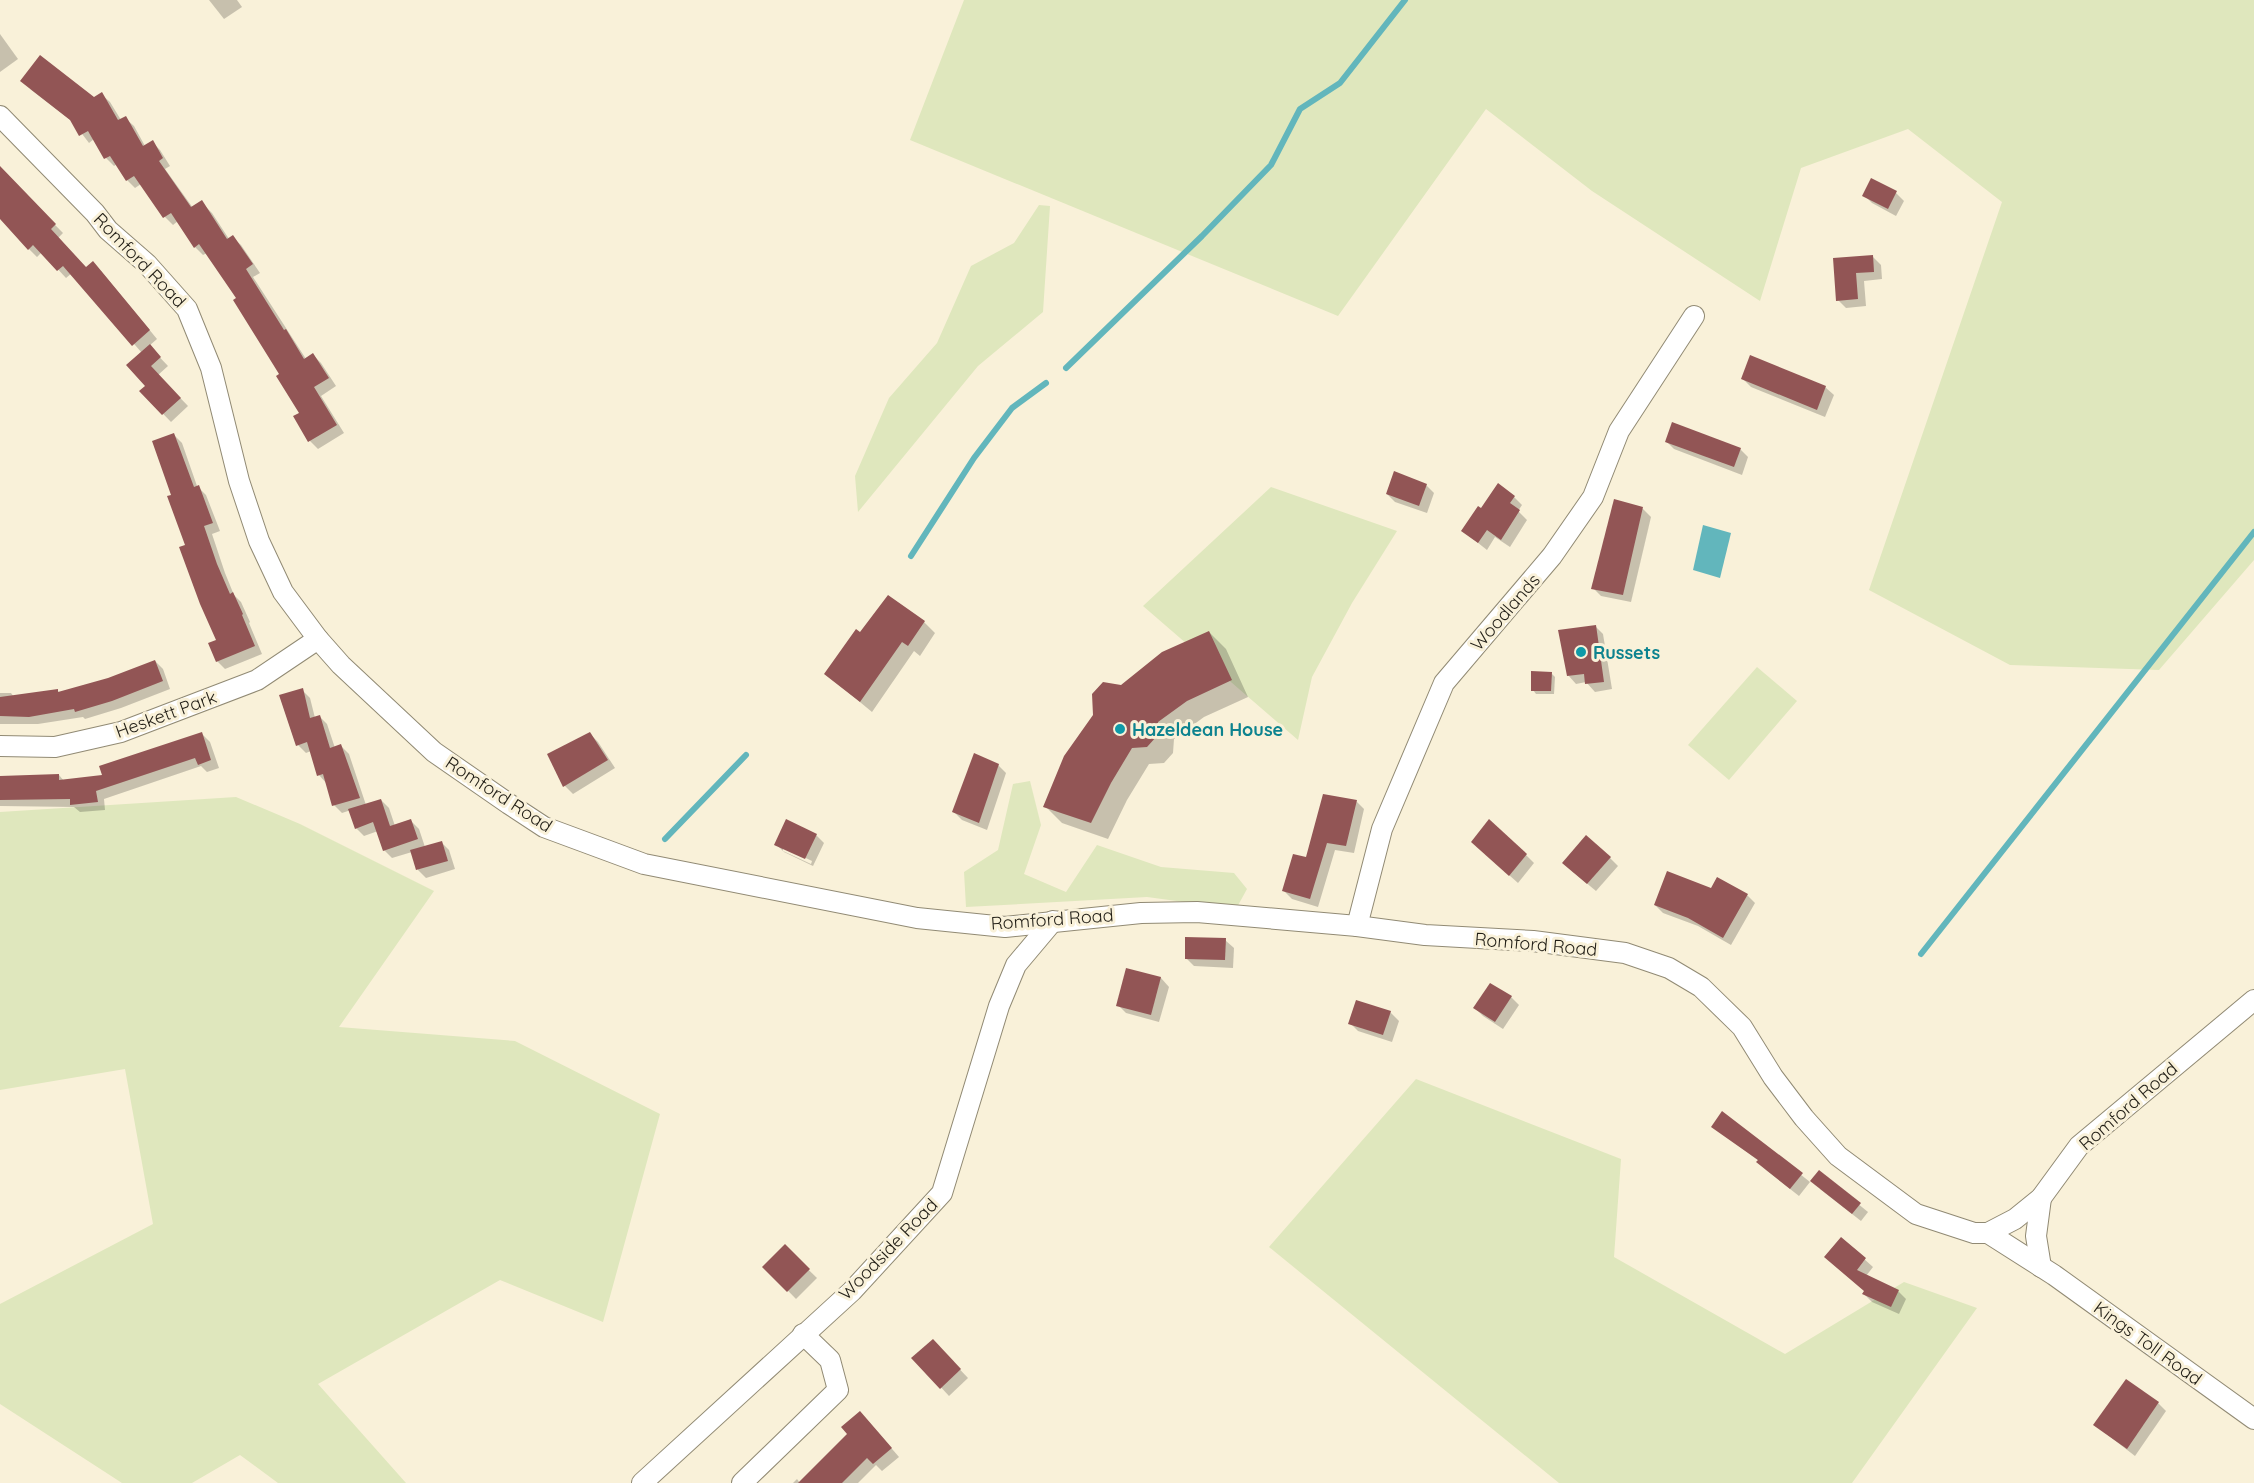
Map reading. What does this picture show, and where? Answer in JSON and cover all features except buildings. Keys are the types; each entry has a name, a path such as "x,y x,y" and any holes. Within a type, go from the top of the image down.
{"street":[{"name":"Romford Road","path":"0,116 95,213 108,230 147,264 187,309 211,368 239,481 259,541 283,592 318,639 341,665 434,752 544,827 644,864 917,918 1005,927 1141,913 1197,912 1357,926 1425,935 1533,941 1625,953 1669,968 1701,987 1742,1027 1791,1102 1838,1156 1916,1214 1974,1233 1988,1233 2015,1219 2041,1198 2079,1146 2254,1000"},
{"name":"Woodlands","path":"1357,926 1382,829 1444,684 1552,556 1593,497 1619,431 1694,316"},
{"name":"Heskett Park","path":"0,746 55,747 121,732 257,680 318,639"},
{"name":"Woodside Road","path":"642,1483 852,1291 942,1193 999,1006 1016,965 1053,921"},
{"path":"2041,1198 2036,1236 2041,1267"},
{"name":"Kings Toll Road","path":"1988,1233 2041,1267 2254,1419"},
{"path":"742,1483 838,1390 830,1360 803,1334"}],"green space":[{"path":"964,0 2254,0 2254,560 2159,670 2010,665 1869,590 2002,202 1908,129 1801,168 1760,301 1592,191 1486,109 1338,316 910,140"},
{"path":"1039,205 1050,206 1043,312 978,366 858,512 855,476 889,398 937,343 971,266 1014,243"},
{"path":"1271,487 1397,531 1352,603 1312,677 1298,740 1143,606"},
{"path":"1757,667 1797,701 1729,780 1688,745"},
{"path":"1030,781 1041,825 1024,874 1066,892 1097,845 1161,867 1234,873 1247,889 1236,909 1147,897 966,907 964,872 998,850 1013,784"},
{"path":"236,797 300,824 434,891 339,1027 515,1041 660,1114 603,1322 500,1280 318,1384 406,1483 278,1483 240,1455 192,1483 122,1483 0,1404 0,1304 153,1224 125,1069 0,1090 0,812"},
{"path":"1416,1079 1621,1159 1614,1257 1785,1354 1904,1282 1977,1308 1852,1483 1559,1483 1269,1247"}],"water":[{"path":"1703,525 1731,533 1720,578 1693,570"}],"waterway":[{"path":"1066,368 1202,236 1271,165 1300,109 1340,83 1405,0"},
{"path":"911,556 974,458 1012,408 1046,383"},
{"path":"1921,954 2254,532"},
{"path":"665,839 746,755"}],"place":[{"name":"Russets","path":"1581,652"},
{"name":"Hazeldean House","path":"1120,729"}]}
